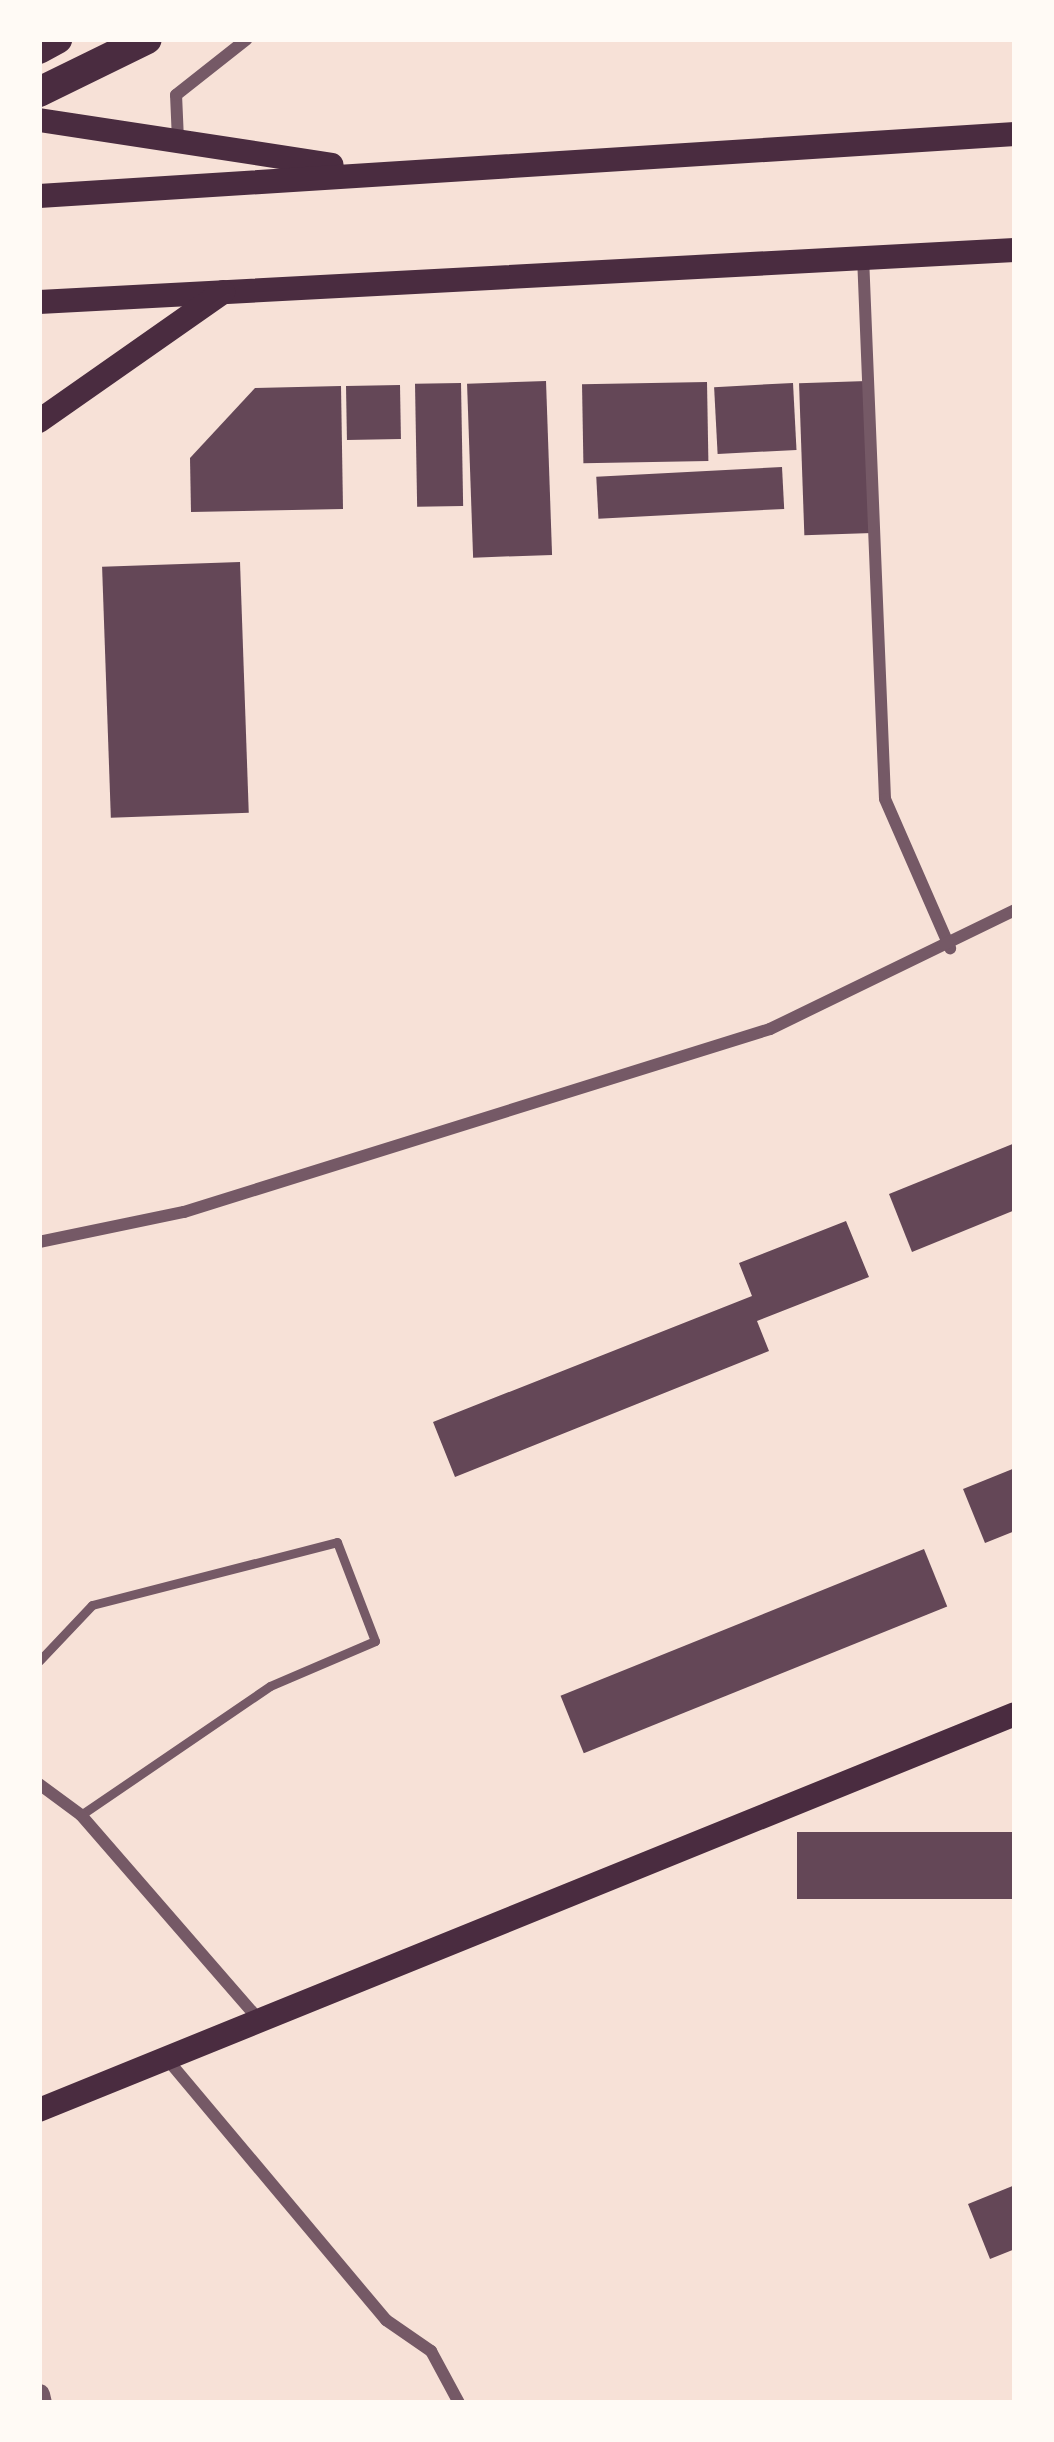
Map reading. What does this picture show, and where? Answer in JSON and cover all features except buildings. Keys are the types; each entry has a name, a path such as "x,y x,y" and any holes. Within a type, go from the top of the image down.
{"highway":[{"path":"39,49 57,39"},
{"path":"39,92 147,39"}],"main road":[{"path":"39,120 376,172"},
{"path":"39,196 1015,134"},
{"path":"39,302 230,288 1015,250"},
{"path":"39,422 230,288"},
{"path":"39,2110 1015,1714"}],"street":[{"path":"178,140 176,95 247,39"},
{"path":"863,256 885,800 950,948"},
{"path":"39,1242 184,1212 499,1120 770,1029 950,948 1015,910"},
{"path":"39,1784 81,1815 260,2020"},
{"path":"166,2058 386,2320 430,2351 459,2403"},
{"path":"39,2394 41,2403"}],"lane":[{"path":"39,1661 92,1605 337,1542 375,1642 270,1686 81,1815"}]}
